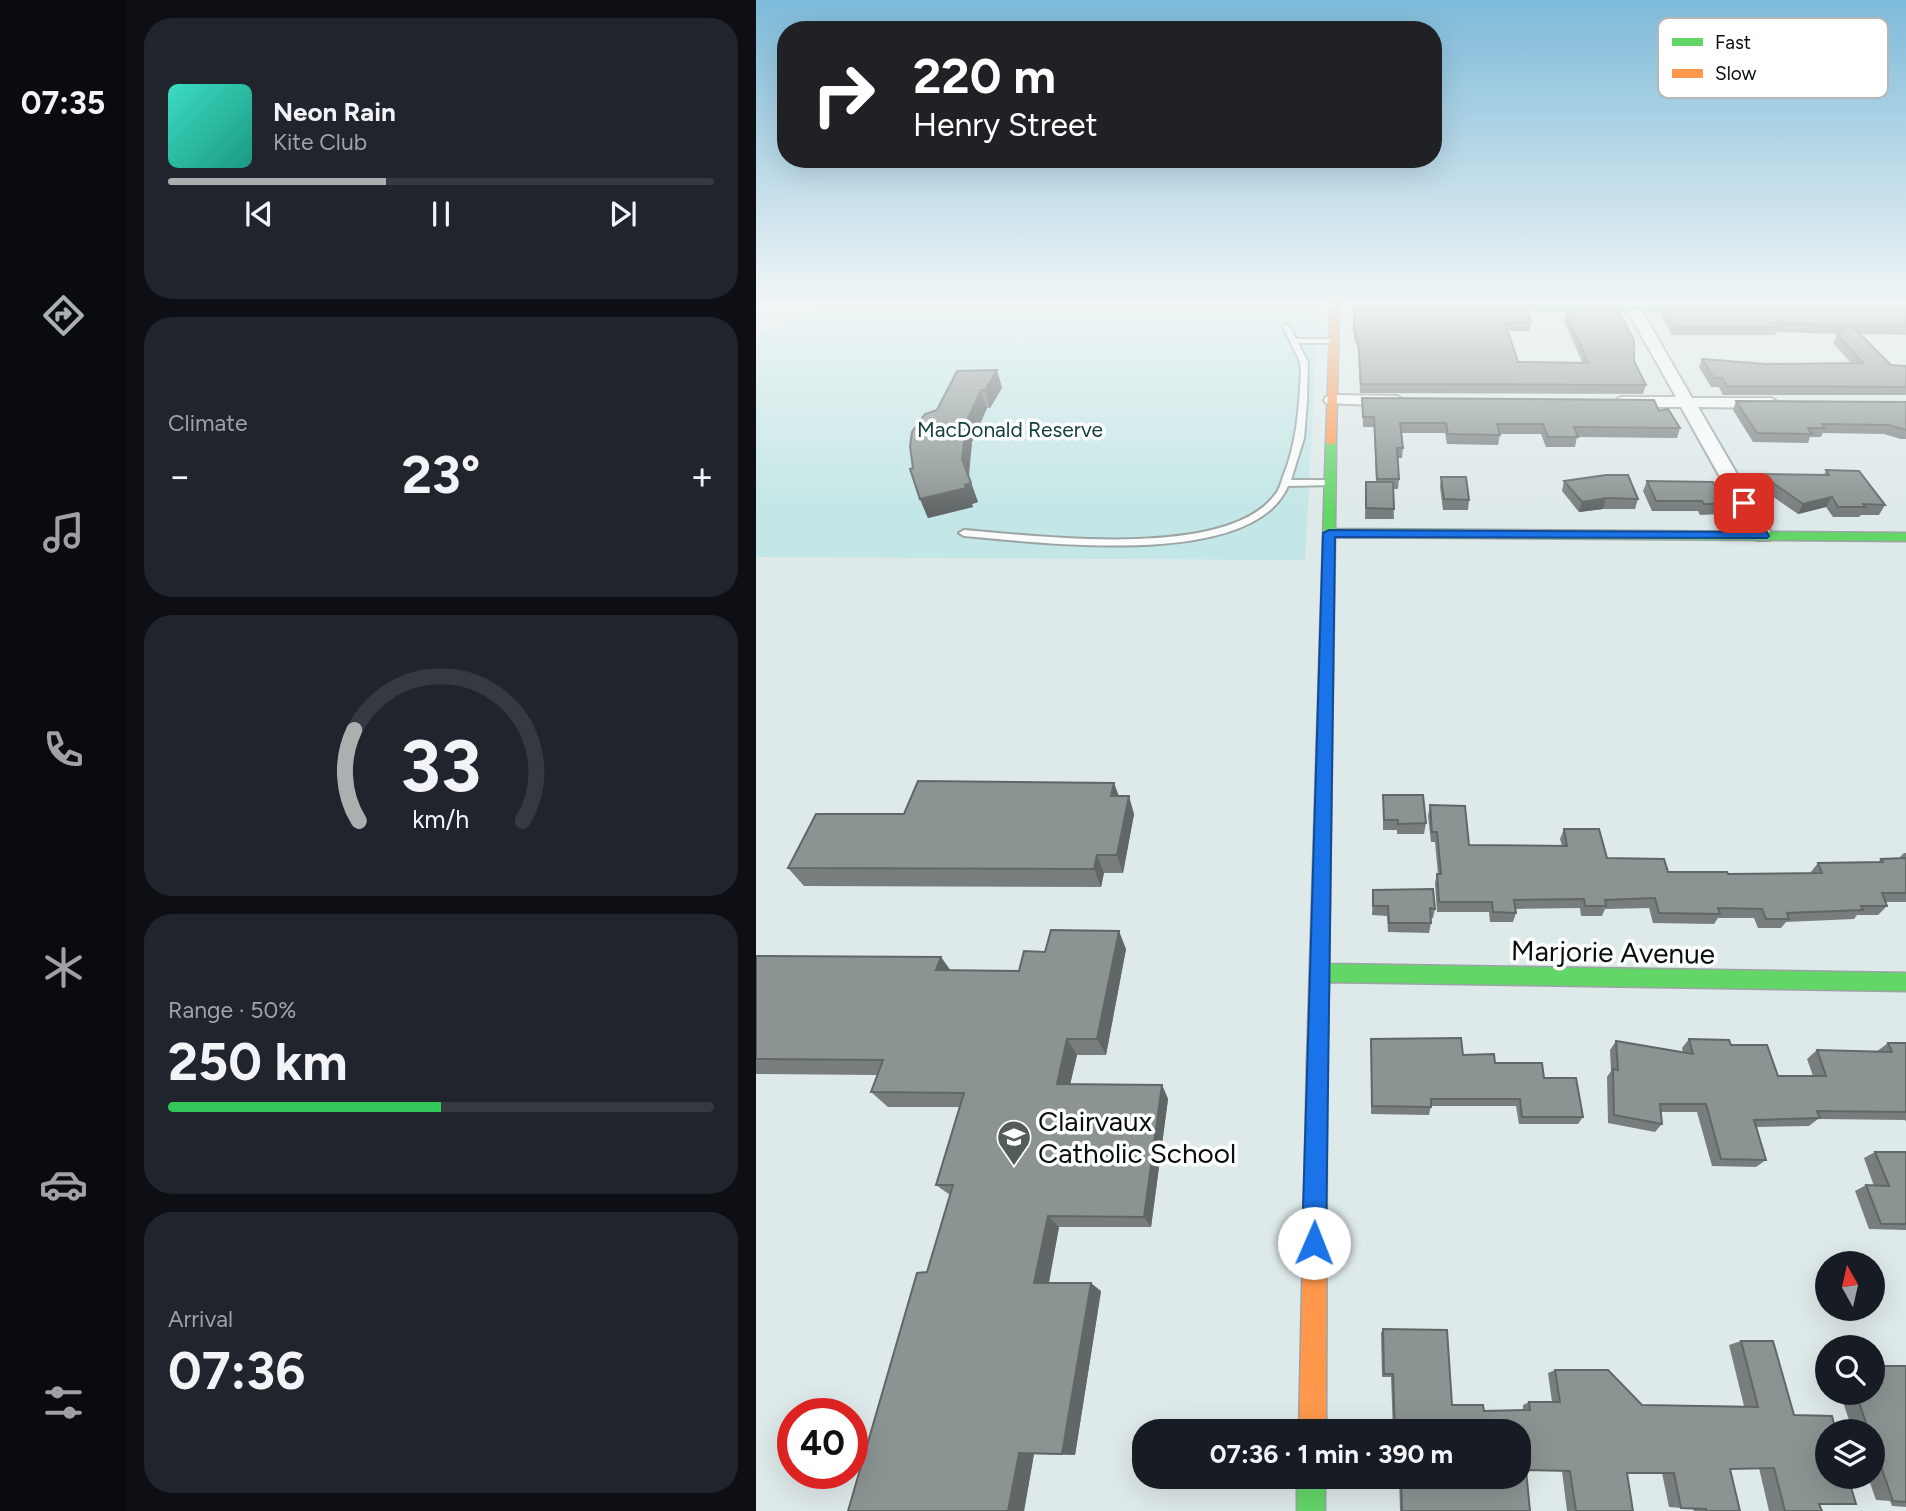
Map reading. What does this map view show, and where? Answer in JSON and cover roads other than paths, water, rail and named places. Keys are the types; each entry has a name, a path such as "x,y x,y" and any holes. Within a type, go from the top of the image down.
{"street":[{"path":"1312,1419 1318,973 1333,372"},
{"path":"1669,372 1763,536"},
{"path":"1332,400 1416,401"},
{"path":"1605,402 1785,403"},
{"path":"1329,533 1906,537"},
{"name":"Marjorie Avenue","path":"1318,973 1906,982"},
{"path":"1311,1489 1311,1511"}],"lane":[{"path":"964,533 1091,541 1186,541 1240,525 1275,502 1285,483 1300,447 1305,372"},
{"path":"1285,483 1330,484"}],"place":[{"name":"Clairvaux Catholic School","path":"1014,1167"}],"park label":[{"name":"MacDonald Reserve","path":"1010,429"}]}
